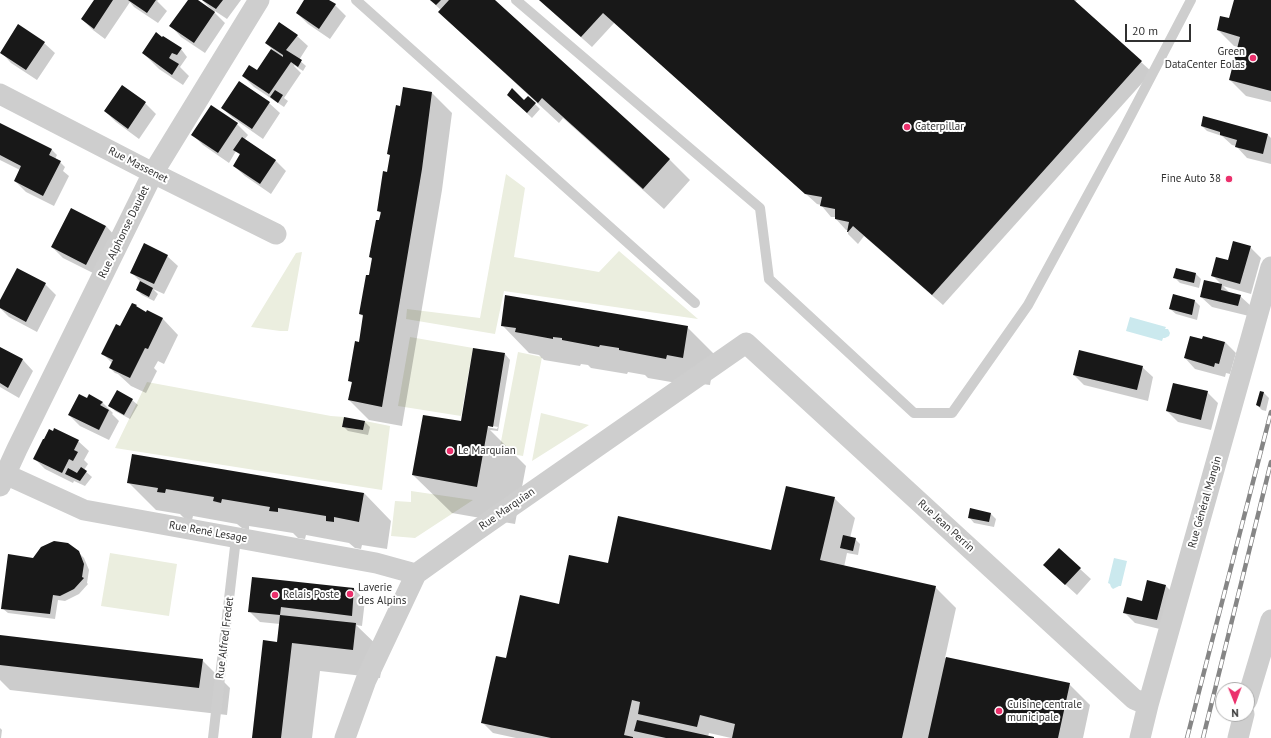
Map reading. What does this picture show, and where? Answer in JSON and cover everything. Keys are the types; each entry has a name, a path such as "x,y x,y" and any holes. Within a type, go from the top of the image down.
{"street":[{"name":"Rue Alphonse Daudet","path":"2,480 153,173 259,0"},
{"name":"Rue Massenet","path":"0,94 153,173 276,234"},
{"name":"Rue Général Mangin","path":"1140,738 1271,267"},
{"name":"Rue Jean Perrin","path":"746,343 1134,699 1148,705"},
{"name":"Rue Marquian","path":"345,738 366,680 416,574 482,526 746,343"},
{"name":"Rue René Lesage","path":"2,480 84,510 376,563 416,574"},
{"path":"1252,682 1271,620"},
{"path":"1238,738 1242,722"}],"lane":[{"path":"356,0 695,304"},
{"path":"516,0 760,208 769,278 914,413 952,413 1028,305 1121,134 1191,0"},
{"name":"Rue Alfred Fredet","path":"213,738 236,538"}],"shaded area":[{"path":"506,174 525,188 514,257 599,272 619,251 698,319 504,291 495,334 406,319 407,309 480,318"},
{"path":"302,252 288,331 251,327 296,253"},
{"path":"410,337 473,348 461,416 398,406"},
{"path":"518,352 542,357 523,456 499,452"},
{"path":"147,382 331,416 344,417 342,427 363,430 365,421 390,426 382,490 115,448"},
{"path":"541,413 589,425 532,461"},
{"path":"411,491 473,500 415,538 391,536 395,501 411,502"},
{"path":"110,553 177,564 169,616 101,606"}],"water":[{"path":"1130,317 1166,327 1165,329 1168,329 1170,333 1169,336 1163,338 1162,341 1126,331"},
{"path":"1114,558 1127,561 1121,586 1113,589 1108,583"}],"building":[{"path":"94,0 113,0 94,29 81,19"},
{"path":"128,0 156,0 147,13"},
{"path":"188,0 198,0 215,12 194,43 169,26"},
{"path":"202,0 223,0 216,9"},
{"path":"304,0 329,0 336,4 319,29 296,13"},
{"path":"430,0 441,0 436,5"},
{"path":"449,0 495,0 670,159 643,189 542,98 538,103 438,12"},
{"name":"Caterpillar","path":"539,0 1074,0 1142,61 932,295 853,226 847,232 849,222 835,219 835,209 820,206 822,197 805,194 603,13 581,37"},
{"name":"Green DataCenter Eolas","path":"1234,0 1271,0 1271,91 1229,80 1240,37 1217,30 1220,16 1229,18"},
{"path":"279,22 298,35 286,50 302,60 298,67 291,62 269,94 242,76 249,65 257,70 271,49 283,57 283,55 265,43"},
{"path":"18,24 45,42 26,70 0,53"},
{"path":"156,32 182,48 177,55 172,53 169,58 179,64 172,75 142,53"},
{"path":"239,81 270,102 252,129 221,108"},
{"path":"122,85 146,102 128,129 104,111"},
{"path":"403,87 432,92 422,169 382,407 348,400 352,382 348,381 355,341 359,342 363,315 359,314 366,275 369,275 372,258 369,257 376,220 379,220 381,212 377,211 383,171 387,172 390,155 387,154 396,105 400,106"},
{"path":"512,88 524,100 528,96 536,103 527,113 507,95"},
{"path":"275,90 283,95 278,103 270,97"},
{"path":"211,105 238,123 218,153 191,135"},
{"path":"1203,116 1268,134 1263,154 1235,147 1237,140 1220,135 1220,132 1201,126"},
{"path":"0,123 52,149 49,155 61,161 43,196 14,181 21,166 0,155"},
{"path":"242,137 276,160 260,184 233,166 240,154 233,150"},
{"path":"71,208 106,226 86,265 51,247"},
{"path":"1233,241 1251,246 1240,284 1211,276 1216,257 1228,260"},
{"path":"144,243 168,255 154,284 130,273"},
{"path":"17,268 46,283 26,322 0,308 0,300"},
{"path":"1176,268 1196,273 1194,283 1173,278"},
{"path":"1204,280 1222,284 1221,290 1241,295 1238,306 1200,297"},
{"path":"140,281 153,288 149,297 136,290"},
{"path":"1173,294 1195,300 1192,315 1169,309"},
{"path":"505,295 688,326 683,358 667,355 666,359 619,350 619,348 600,345 599,347 562,340 562,338 553,337 553,339 515,332 516,328 501,326"},
{"path":"132,303 146,312 147,310 163,318 148,349 145,348 130,378 109,368 113,360 101,354 116,324 120,326"},
{"path":"1190,336 1202,339 1203,336 1225,342 1219,364 1215,363 1214,367 1184,358"},
{"path":"0,347 23,359 8,388 0,383"},
{"name":"Le Marquian","path":"473,348 505,353 493,427 488,426 477,487 412,475 423,415 461,421"},
{"path":"1079,350 1143,366 1137,390 1073,375"},
{"path":"1173,383 1208,391 1201,420 1166,411"},
{"path":"117,390 133,399 124,415 108,406"},
{"path":"1260,391 1264,392 1260,407 1256,405"},
{"path":"79,394 87,398 89,394 103,402 100,405 109,410 99,430 68,415"},
{"path":"344,417 365,421 363,430 342,427"},
{"path":"54,428 79,440 74,450 78,452 73,461 69,459 62,473 33,459 49,429 53,431"},
{"path":"132,454 364,493 359,522 334,517 334,522 326,521 326,516 278,508 278,512 269,511 270,507 222,499 221,503 213,501 214,497 166,489 165,493 157,492 158,488 127,483"},
{"path":"81,467 87,471 80,481 65,474 68,468 77,473"},
{"path":"786,486 835,497 820,560 936,586 902,738 732,738 735,724 700,715 697,727 638,714 640,702 632,700 624,735 633,738 551,738 481,723 496,656 506,658 520,595 559,604 569,555 608,563 618,516 771,550"},
{"path":"970,508 991,513 989,522 968,518"},
{"path":"843,535 856,538 853,551 840,548"},
{"path":"54,541 68,543 79,551 84,564 82,577 84,578 74,589 60,596 53,595 50,614 1,609 8,554 33,558 41,547"},
{"path":"1059,548 1081,568 1065,585 1043,565"},
{"path":"252,577 354,588 352,616 281,607 280,615 248,612"},
{"path":"1147,580 1166,585 1157,620 1123,613 1127,597 1142,601"},
{"path":"280,615 356,623 353,650 292,643 281,738 252,738 263,640 277,642"},
{"path":"0,635 203,659 199,688 0,665"},
{"name":"Cuisine centrale municipale","path":"946,657 1070,683 1058,738 928,738"},
{"path":"637,720 714,738 666,738 634,731"}],"railway":[{"path":"1187,738 1271,412"},
{"path":"1203,738 1271,462"}],"place":[{"name":"Green DataCenter Eolas","path":"1253,58"},
{"name":"Caterpillar","path":"907,127"},
{"name":"Fine Auto 38","path":"1229,179"},
{"name":"Le Marquian","path":"450,451"},
{"name":"Laverie des Alpins","path":"350,594"},
{"name":"Relais Poste","path":"275,595"},
{"name":"Cuisine centrale municipale","path":"999,711"}]}
